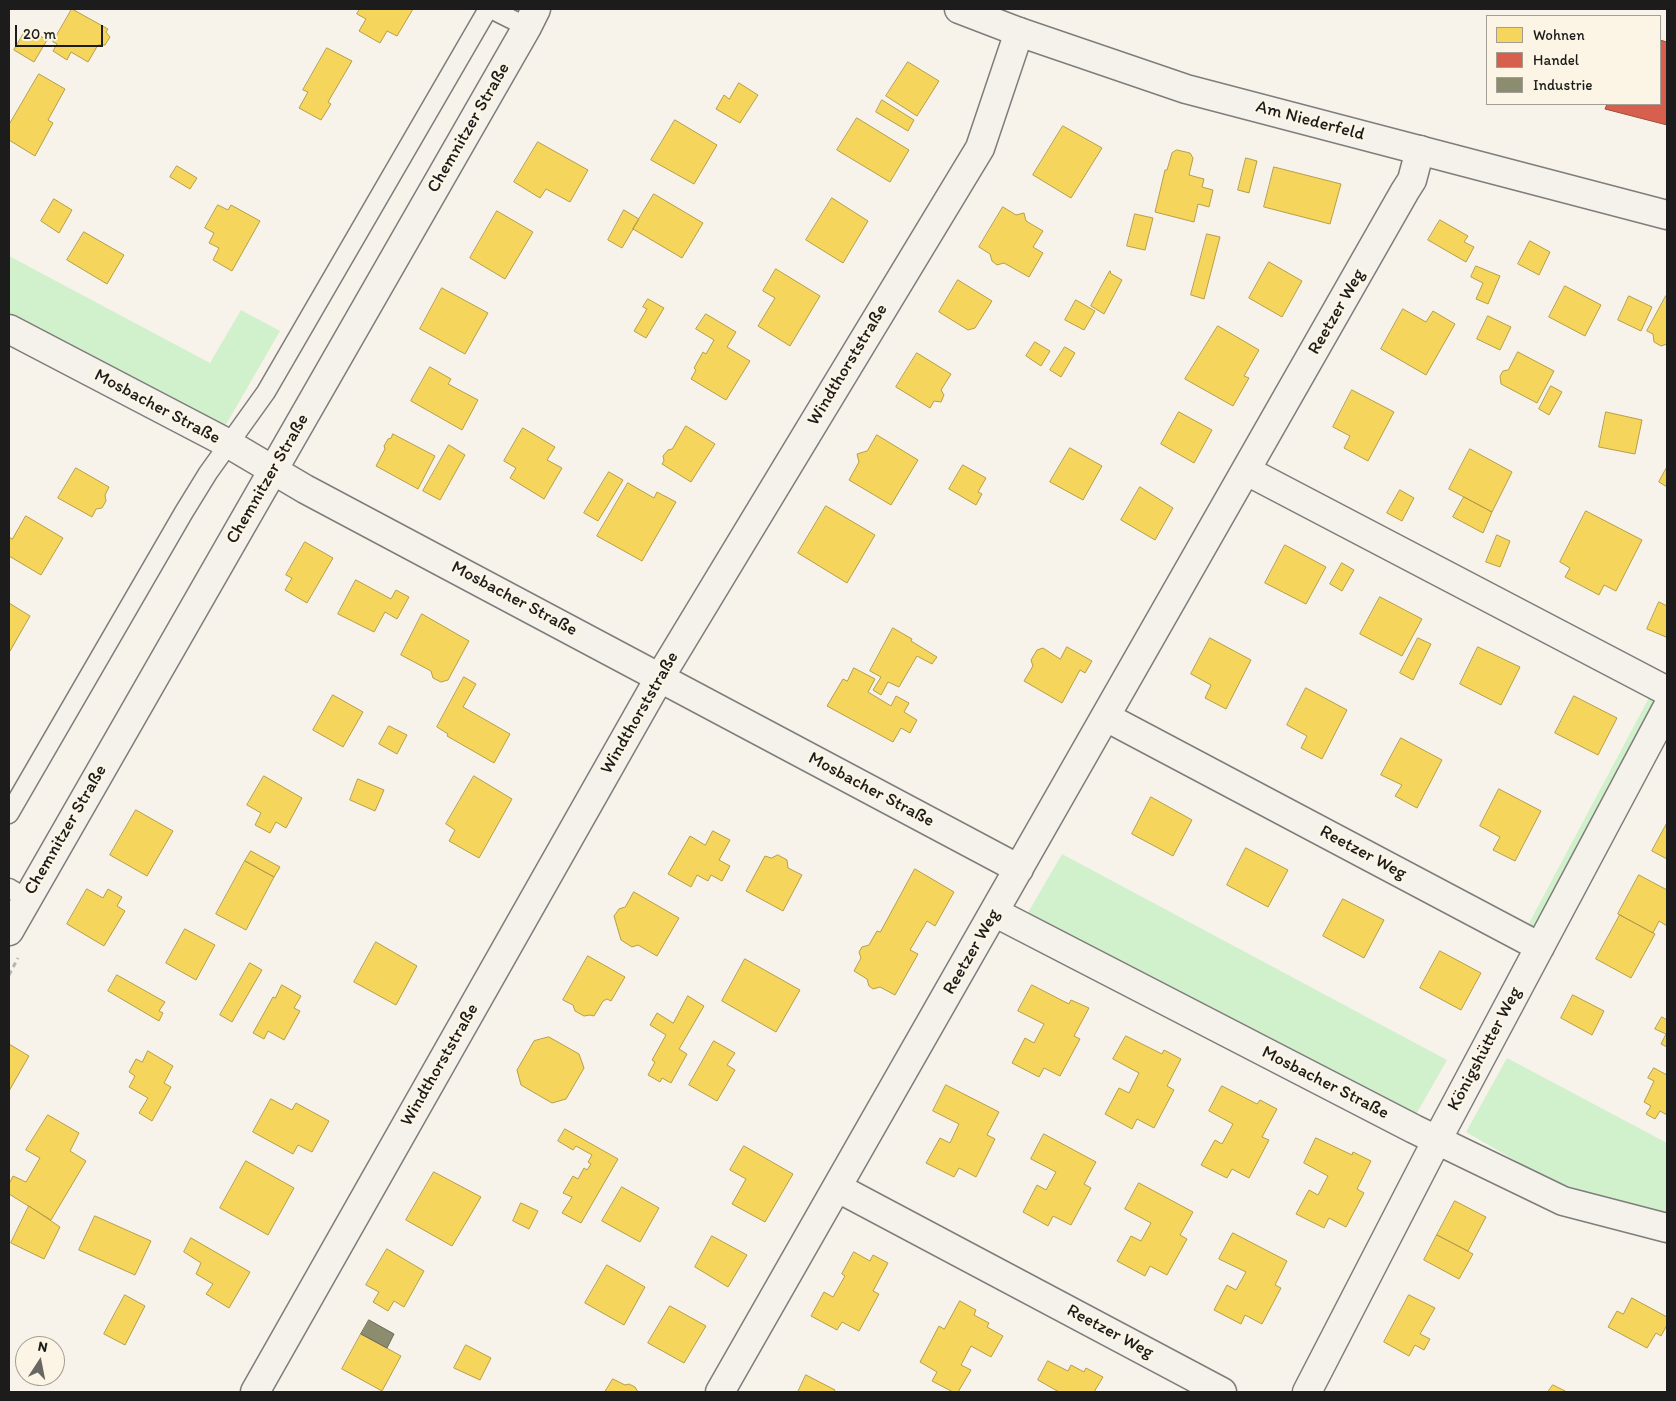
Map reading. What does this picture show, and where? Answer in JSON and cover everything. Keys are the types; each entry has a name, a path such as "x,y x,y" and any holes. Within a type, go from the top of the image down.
{"street":[{"name":"Am Niederfeld","path":"959,9 1019,32 1186,89 1667,215"},
{"name":"Chemnitzer Straße","path":"9,931 18,894 272,471 531,18"},
{"name":"Windthorststraße","path":"255,1392 660,677 980,148 1019,32"},
{"name":"Reetzer Weg","path":"720,1392 1412,180 1420,150"},
{"name":"Mosbacher Straße","path":"9,329 228,444 272,471 1019,869"},
{"path":"1247,471 1667,691"},
{"name":"Königshütter Weg","path":"1307,1392 1437,1140 1667,708"},
{"name":"Reetzer Weg","path":"1106,717 1540,947"},
{"name":"Mosbacher Straße","path":"994,912 1405,1125 1562,1201 1667,1228"},
{"name":"Reetzer Weg","path":"838,1188 1222,1392"}],"lane":[{"name":"Chemnitzer Straße","path":"9,814 184,512 208,472 266,392 490,9 531,18"}],"green space":[{"path":"9,256 210,363 241,310 280,331 224,428 9,315"},
{"path":"1651,694 1657,706 1540,925 1527,927"},
{"path":"1062,854 1447,1060 1414,1118 1026,916"},
{"path":"1507,1058 1667,1143 1667,1218 1547,1179 1466,1132"}],"building: Wohnen":[{"path":"72,9 108,29 106,32 110,37 105,45 98,45 88,62 71,52 67,60 53,51 57,44 53,42"},
{"path":"360,9 413,9 397,36 387,31 380,43 359,31 366,19 357,14"},
{"path":"27,28 47,40 34,62 14,50"},
{"path":"327,48 352,61 328,102 331,104 321,120 299,108 308,92 303,90"},
{"path":"908,62 939,81 917,116 886,96"},
{"path":"39,74 65,89 48,120 53,123 35,156 9,140 9,125"},
{"path":"739,83 758,95 740,123 716,109 724,95 729,99"},
{"path":"882,100 914,120 908,131 876,112"},
{"path":"857,118 909,150 890,182 837,150"},
{"path":"675,120 717,145 694,184 651,160"},
{"path":"1063,126 1102,148 1071,198 1033,175"},
{"path":"538,142 588,170 570,202 546,189 540,198 514,182"},
{"path":"1177,150 1190,153 1193,158 1189,175 1204,179 1202,187 1213,190 1209,207 1198,204 1194,222 1155,212 1165,170 1167,170 1172,153"},
{"path":"1246,158 1257,161 1249,193 1238,190"},
{"path":"177,166 197,178 190,189 170,177"},
{"path":"1274,167 1341,184 1330,224 1264,207"},
{"path":"654,194 703,223 682,258 633,229"},
{"path":"832,198 868,221 843,263 806,240"},
{"path":"54,199 72,210 59,233 41,221"},
{"path":"218,205 228,210 231,205 260,221 232,271 213,260 219,248 209,243 214,233 205,228"},
{"path":"1003,207 1016,215 1024,213 1026,221 1043,231 1033,247 1043,253 1029,277 1004,263 997,265 992,261 990,254 979,247"},
{"path":"624,210 639,219 622,248 608,240"},
{"path":"497,211 533,232 505,279 470,258"},
{"path":"1135,214 1153,218 1145,250 1127,246"},
{"path":"1440,220 1468,236 1464,242 1474,247 1466,262 1428,240"},
{"path":"84,232 124,255 107,284 67,260"},
{"path":"1207,234 1220,237 1204,299 1191,295"},
{"path":"1530,241 1550,252 1539,275 1518,264"},
{"path":"1269,262 1302,281 1282,317 1249,298"},
{"path":"1476,266 1500,276 1488,304 1476,299 1483,283 1471,277"},
{"path":"776,269 820,296 790,346 758,326 775,298 763,291"},
{"path":"1110,271 1110,273 1122,280 1104,314 1091,306"},
{"path":"958,280 992,301 975,328 968,330 939,312"},
{"path":"1565,286 1601,305 1585,336 1549,317"},
{"path":"442,288 488,313 465,354 420,329"},
{"path":"1629,296 1652,307 1641,331 1618,320"},
{"path":"1666,296 1667,344 1661,346 1654,342 1653,334 1647,331"},
{"path":"648,299 664,308 646,338 634,331 647,309 643,307"},
{"path":"1076,300 1095,311 1084,330 1065,320"},
{"path":"1403,309 1426,322 1433,311 1455,324 1426,375 1381,349"},
{"path":"706,314 736,332 727,347 750,361 726,400 691,379 696,370 694,368 703,352 706,354 714,340 696,329"},
{"path":"1488,316 1511,327 1500,350 1477,339"},
{"path":"1218,326 1259,350 1244,376 1249,378 1233,406 1185,379"},
{"path":"1035,342 1050,351 1041,366 1026,356"},
{"path":"1065,347 1075,353 1061,377 1050,370"},
{"path":"1518,352 1554,371 1537,403 1501,384 1500,376 1503,371 1508,370"},
{"path":"917,353 951,374 941,390 944,395 941,402 934,401 930,408 896,387"},
{"path":"430,367 451,379 448,384 478,400 462,430 411,401"},
{"path":"1551,386 1562,392 1549,415 1539,409"},
{"path":"1352,390 1394,412 1368,461 1344,448 1350,436 1333,427"},
{"path":"1179,412 1212,430 1194,463 1161,444"},
{"path":"1606,412 1642,420 1635,454 1599,447"},
{"path":"686,426 715,444 691,482 662,464 664,461 663,456 668,450 672,449"},
{"path":"523,428 555,447 547,460 562,468 544,499 510,478 516,468 504,461"},
{"path":"393,434 435,456 418,489 376,466 385,449 384,446"},
{"path":"877,435 918,460 891,505 849,480 859,462 857,454 867,451"},
{"path":"449,445 465,455 440,500 423,491"},
{"path":"1070,448 1102,466 1083,500 1050,482"},
{"path":"1470,449 1512,472 1492,512 1449,489"},
{"path":"963,465 986,478 978,492 982,494 976,505 949,489"},
{"path":"1667,467 1667,487 1659,482"},
{"path":"76,468 109,487 105,495 106,501 102,508 96,509 92,517 58,498"},
{"path":"609,472 623,480 598,521 584,513"},
{"path":"628,483 654,498 657,492 676,502 642,561 597,536"},
{"path":"1140,487 1173,508 1155,540 1121,520"},
{"path":"1400,490 1414,498 1402,521 1387,513"},
{"path":"1464,497 1492,512 1483,533 1453,517"},
{"path":"826,506 875,535 847,583 798,553"},
{"path":"1586,511 1642,540 1616,591 1604,585 1599,595 1565,577 1570,568 1560,562"},
{"path":"26,516 63,538 41,575 9,556 9,537 12,539"},
{"path":"1497,535 1510,541 1500,567 1486,562"},
{"path":"305,542 333,558 307,603 285,590 292,578 286,575"},
{"path":"1285,545 1326,567 1306,604 1265,583"},
{"path":"1342,563 1354,570 1342,591 1330,584"},
{"path":"356,580 391,599 396,590 409,597 397,619 385,612 374,632 338,614"},
{"path":"1380,597 1422,619 1402,656 1360,634"},
{"path":"1659,602 1667,606 1666,637 1647,629"},
{"path":"9,603 30,616 10,651 9,650"},
{"path":"422,614 469,641 448,680 441,682 433,678 431,671 401,655"},
{"path":"893,628 937,657 932,664 917,656 899,687 888,682 881,695 873,690 881,677 870,671"},
{"path":"1210,638 1251,660 1226,709 1205,698 1211,685 1191,674"},
{"path":"1418,638 1431,644 1413,680 1400,673"},
{"path":"1067,647 1092,661 1085,673 1080,670 1062,703 1024,681 1033,666 1031,660 1037,650 1043,648 1060,659"},
{"path":"1478,647 1520,667 1501,705 1460,684"},
{"path":"854,668 875,679 868,692 891,706 896,696 909,703 904,712 917,720 910,733 901,728 893,742 827,706 843,679 847,681"},
{"path":"464,677 476,684 463,707 510,734 494,763 447,736 448,734 437,727"},
{"path":"1306,688 1347,710 1322,759 1301,748 1307,736 1287,725"},
{"path":"333,695 363,712 343,747 313,730"},
{"path":"1574,696 1617,718 1598,755 1555,733"},
{"path":"389,726 407,735 397,754 379,744"},
{"path":"1401,738 1442,760 1417,808 1395,796 1402,785 1381,775"},
{"path":"264,776 302,798 286,828 276,822 270,833 255,825 261,813 247,805"},
{"path":"474,776 512,799 479,858 449,841 455,830 446,824"},
{"path":"358,779 384,790 375,811 350,800"},
{"path":"1499,789 1541,811 1515,861 1493,850 1500,837 1480,826"},
{"path":"1151,797 1192,820 1173,856 1132,834"},
{"path":"136,810 173,831 147,876 110,855"},
{"path":"1667,823 1667,859 1652,851"},
{"path":"713,831 730,840 719,860 730,866 722,881 711,875 708,881 697,875 691,887 668,874 690,836 705,845"},
{"path":"1246,848 1288,870 1268,907 1227,885"},
{"path":"251,851 280,867 274,877 245,861"},
{"path":"778,855 787,860 788,868 802,875 783,911 746,891 765,856 771,858"},
{"path":"245,861 274,877 246,930 216,914"},
{"path":"915,869 954,892 935,926 927,921 910,950 918,954 895,995 880,987 873,989 869,986 867,979 854,971 861,958 859,952 862,947 869,945 877,931 880,932"},
{"path":"1639,875 1667,890 1667,926 1659,921 1653,933 1618,914"},
{"path":"87,889 103,898 108,889 122,897 117,906 125,911 104,946 67,924"},
{"path":"634,892 679,918 657,956 638,945 632,947 621,940 614,916 619,909 625,907"},
{"path":"1343,899 1384,920 1364,958 1323,936"},
{"path":"1620,915 1655,934 1631,978 1596,959"},
{"path":"185,929 215,945 196,980 166,963"},
{"path":"376,942 417,966 396,1005 354,982"},
{"path":"1440,951 1481,973 1461,1010 1420,988"},
{"path":"588,956 625,977 611,1001 607,999 603,1001 594,1016 584,1016 575,1011 573,1005 563,1000"},
{"path":"745,959 800,990 776,1032 722,1001"},
{"path":"250,963 262,970 232,1022 220,1015"},
{"path":"117,975 165,1002 159,1011 163,1013 159,1021 108,991"},
{"path":"282,985 301,996 294,1008 300,1011 284,1040 268,1031 264,1039 253,1033"},
{"path":"1032,985 1069,1004 1071,1000 1089,1008 1074,1036 1080,1039 1060,1076 1044,1068 1039,1077 1012,1063 1025,1038 1034,1043 1044,1024 1018,1011"},
{"path":"1573,995 1604,1011 1592,1035 1561,1018"},
{"path":"688,996 704,1006 679,1049 687,1054 671,1083 662,1078 660,1082 648,1075 655,1062 652,1060 666,1035 650,1025 657,1013 673,1023"},
{"path":"1662,1017 1667,1020 1667,1047 1661,1044 1666,1034 1655,1029"},
{"path":"1126,1036 1162,1054 1164,1050 1181,1059 1167,1086 1174,1090 1154,1128 1137,1119 1132,1129 1105,1114 1119,1088 1129,1093 1139,1073 1113,1059"},
{"path":"549,1037 579,1054 584,1068 566,1099 552,1103 521,1085 517,1070 534,1041"},
{"path":"714,1041 735,1053 727,1065 735,1070 717,1101 689,1085"},
{"path":"9,1044 29,1056 9,1091"},
{"path":"148,1051 173,1066 164,1083 171,1087 152,1121 139,1113 148,1098 129,1087 135,1076 129,1072 136,1059 142,1062"},
{"path":"1654,1068 1667,1075 1667,1115 1660,1111 1655,1119 1646,1114 1651,1106 1644,1102 1654,1081 1648,1078"},
{"path":"946,1085 999,1112 987,1135 995,1139 976,1177 959,1168 954,1177 926,1163 940,1138 950,1143 959,1124 933,1111"},
{"path":"1222,1086 1257,1104 1260,1100 1277,1109 1262,1137 1269,1140 1249,1178 1232,1169 1227,1178 1201,1165 1215,1140 1222,1144 1233,1124 1209,1111"},
{"path":"271,1099 292,1110 296,1103 329,1121 312,1152 298,1145 293,1154 253,1132"},
{"path":"48,1115 79,1133 70,1151 86,1161 51,1220 9,1194 9,1184 13,1176 26,1182 40,1158 26,1150"},
{"path":"565,1129 618,1159 581,1223 562,1213 572,1197 563,1193 573,1176 578,1179 584,1168 587,1170 591,1164 588,1162 592,1155 576,1146 573,1150 558,1141"},
{"path":"1044,1134 1096,1162 1084,1184 1091,1188 1071,1225 1053,1216 1048,1226 1023,1212 1037,1185 1046,1190 1056,1172 1031,1159"},
{"path":"1316,1138 1352,1155 1353,1152 1371,1161 1357,1189 1364,1193 1346,1227 1329,1218 1324,1228 1296,1214 1309,1190 1318,1195 1328,1176 1304,1163"},
{"path":"744,1146 793,1174 765,1222 732,1204 746,1179 730,1170"},
{"path":"246,1161 294,1188 268,1235 220,1208"},
{"path":"434,1172 481,1197 452,1246 406,1220"},
{"path":"1139,1183 1193,1212 1180,1235 1187,1239 1167,1275 1150,1266 1145,1276 1117,1261 1131,1236 1141,1241 1151,1223 1125,1209"},
{"path":"622,1187 659,1208 640,1242 602,1221"},
{"path":"1455,1201 1486,1217 1468,1251 1437,1235"},
{"path":"521,1203 538,1211 529,1229 513,1221"},
{"path":"29,1206 60,1227 44,1259 11,1243"},
{"path":"95,1216 151,1241 135,1275 79,1250"},
{"path":"1233,1233 1287,1261 1275,1285 1281,1288 1262,1324 1245,1315 1241,1324 1214,1310 1227,1285 1236,1290 1246,1272 1219,1259"},
{"path":"1437,1235 1473,1254 1459,1279 1424,1260"},
{"path":"712,1236 747,1255 728,1287 695,1267"},
{"path":"191,1238 250,1272 229,1308 206,1294 213,1284 196,1274 201,1263 184,1252"},
{"path":"387,1249 424,1271 404,1307 394,1301 388,1311 373,1302 379,1292 366,1285"},
{"path":"854,1252 870,1261 873,1255 888,1263 873,1291 879,1294 859,1331 842,1322 837,1330 811,1316 824,1292 833,1297 845,1276 842,1274"},
{"path":"607,1265 645,1287 624,1325 585,1303"},
{"path":"125,1295 145,1306 125,1345 104,1334"},
{"path":"1409,1295 1435,1308 1420,1334 1430,1339 1424,1350 1415,1345 1409,1356 1384,1342"},
{"path":"1632,1298 1667,1317 1667,1325 1661,1336 1656,1333 1647,1348 1608,1327 1617,1311 1623,1314"},
{"path":"960,1301 976,1310 974,1315 989,1323 987,1327 1003,1336 991,1357 971,1346 961,1365 971,1370 958,1392 953,1392 932,1381 937,1372 920,1362 939,1326 944,1329"},
{"path":"670,1306 706,1326 684,1363 648,1343"},
{"path":"361,1334 401,1356 382,1391 342,1369"},
{"path":"466,1345 491,1358 480,1380 454,1368"},
{"path":"1048,1361 1068,1371 1071,1365 1084,1372 1086,1368 1103,1377 1094,1392 1059,1392 1038,1380"},
{"path":"806,1375 835,1390 834,1392 798,1392"},
{"path":"613,1379 625,1385 629,1384 635,1387 638,1392 605,1392"},
{"path":"1553,1385 1567,1392 1548,1392"}],"building: Handel":[{"path":"1661,40 1667,42 1667,125 1605,109 1607,105 1661,105"}],"building: Industrie":[{"path":"369,1320 394,1334 387,1348 361,1334"}]}
